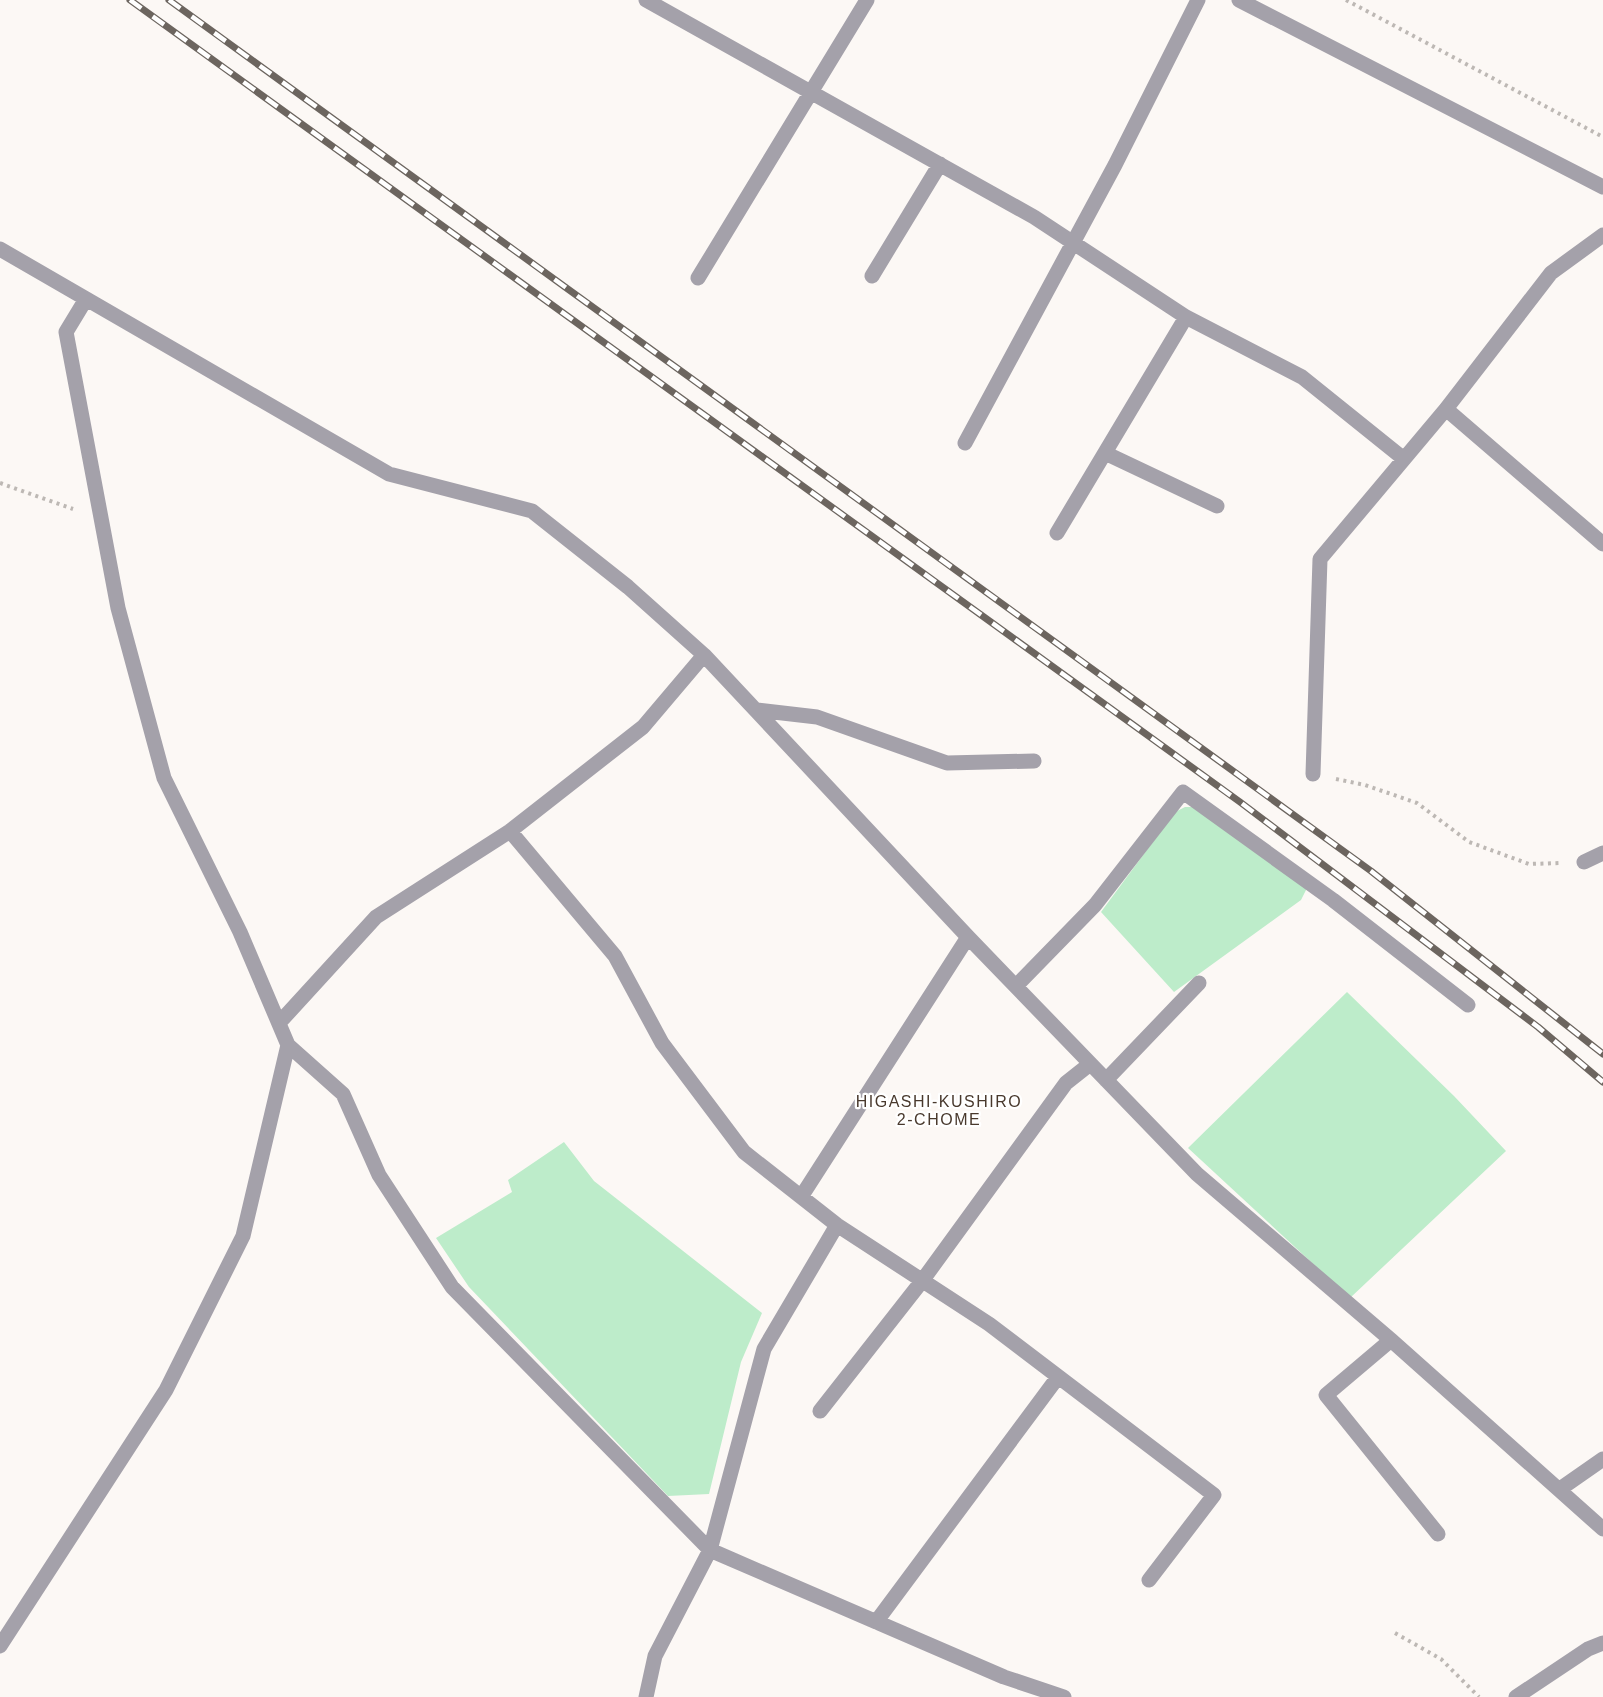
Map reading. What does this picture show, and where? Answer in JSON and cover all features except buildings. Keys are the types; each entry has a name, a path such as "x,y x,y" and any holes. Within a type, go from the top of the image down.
{"street":[{"path":"646,0 1034,217 1186,317 1302,377 1404,459"},
{"path":"698,278 867,0"},
{"path":"965,443 1198,0"},
{"path":"1239,0 1603,187"},
{"path":"872,276 940,164"},
{"path":"1313,774 1320,559 1446,409 1551,273 1603,235"},
{"path":"0,249 389,474 532,511 628,587 704,655 968,937 1197,1174 1391,1340 1603,1529"},
{"path":"86,299 66,332 118,608 164,778 240,932 288,1045 343,1094 379,1175 452,1287 710,1550 1004,1677 1064,1697"},
{"path":"1058,532 1186,317"},
{"path":"1446,409 1603,544"},
{"path":"1105,453 1217,506"},
{"path":"279,1023 376,917 510,831 644,727 704,655"},
{"path":"757,710 817,717 947,763 1034,761"},
{"path":"1016,986 1095,905 1183,792 1333,900 1467,1005"},
{"path":"510,831 615,956 662,1043 744,1152 837,1225 989,1324 1214,1495 1149,1580"},
{"path":"1584,862 1603,853"},
{"path":"801,1197 968,937"},
{"path":"1106,1080 1199,983"},
{"path":"0,1646 166,1390 243,1236 288,1045"},
{"path":"820,1411 922,1281 1066,1083 1090,1064"},
{"path":"646,1697 655,1656 710,1550 764,1349 837,1225"},
{"path":"1391,1340 1326,1395 1438,1534"},
{"path":"876,1622 1058,1377"},
{"path":"1560,1489 1603,1459"},
{"path":"1516,1697 1588,1649 1603,1643"},
{"path":"1004,1677 1024,1697"}],"path":[{"path":"1346,0 1603,137"},
{"path":"0,483 101,519"},
{"path":"1313,774 1365,785 1417,803 1469,842 1529,864 1584,862"},
{"path":"1395,1633 1441,1659 1479,1697"}],"green space":[{"path":"1185,807 1195,807 1307,888 1301,900 1174,992 1101,912 1175,812"},
{"path":"1347,992 1454,1096 1506,1151 1350,1298 1188,1148"},
{"path":"564,1142 594,1181 762,1313 741,1362 709,1494 668,1496 469,1287 436,1238 512,1192 508,1180"}],"railway":[{"path":"130,0 1240,802 1538,1027 1603,1082"},
{"path":"169,0 1371,871 1603,1054"}],"district":[{"name":"HIGASHI-KUSHIRO 2-CHOME","path":"939,1110"}]}
